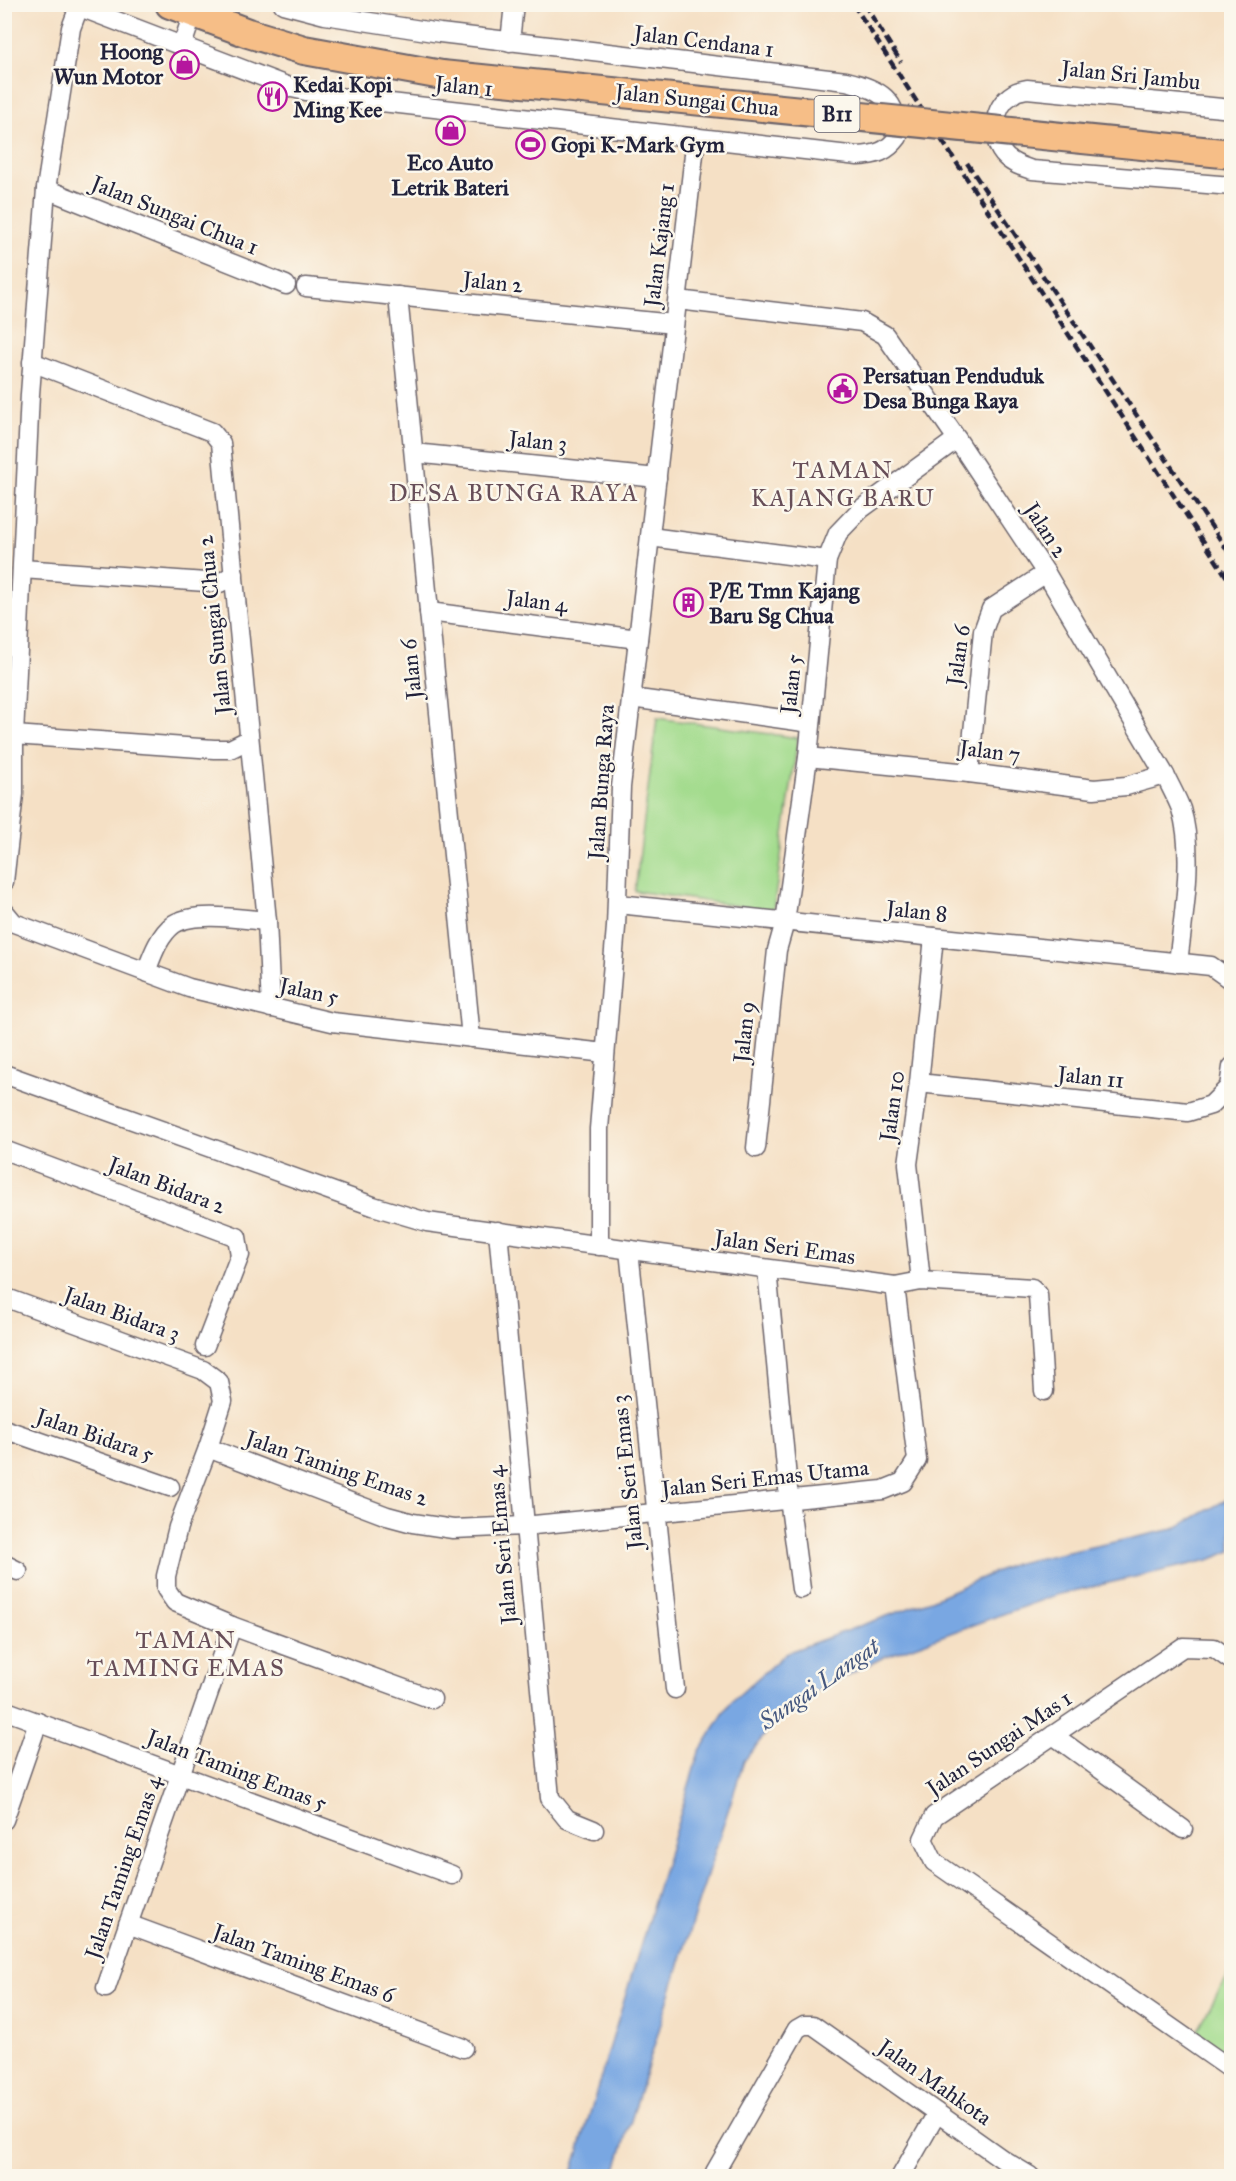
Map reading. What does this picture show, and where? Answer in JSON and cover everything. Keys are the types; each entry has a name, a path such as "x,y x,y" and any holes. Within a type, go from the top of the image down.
{"main road":[{"name":"Jalan Sungai Chua","path":"182,9 304,50 442,75 1232,154"}],"street":[{"name":"Jalan Cendana 1","path":"283,4 358,21 510,42 846,81 881,93 897,117 898,137 892,145 882,153 858,156"},
{"path":"510,42 514,4"},
{"path":"4,882 14,794 14,735 32,362 46,189 71,28 77,5"},
{"name":"Jalan 1","path":"77,5 292,88 329,96 858,156"},
{"path":"182,9 182,46"},
{"name":"Jalan Sri Jambu","path":"1232,110 1027,89 1013,93 1003,103 994,129 998,147 1006,158 1032,170 1232,186"},
{"name":"Jalan Kajang 1","path":"674,324 696,137"},
{"name":"Jalan Sungai Chua 1","path":"46,189 286,285"},
{"name":"Jalan 2","path":"306,287 674,324"},
{"name":"Jalan 6","path":"398,296 471,1038"},
{"name":"Jalan 2","path":"678,300 862,321 885,335 1046,573 1165,775 1181,809 1187,837 1186,888 1178,963"},
{"name":"Jalan Bunga Raya","path":"598,1246 599,1129 618,904 621,787 674,324"},
{"name":"Jalan Sungai Chua 2","path":"32,362 212,432 220,443 249,721 248,740 267,921 271,1008"},
{"name":"Jalan 5","path":"785,922 812,723 827,560 838,533 861,509 957,439"},
{"name":"Jalan 3","path":"414,453 657,478"},
{"path":"650,537 827,560"},
{"path":"22,569 220,583 234,574"},
{"name":"Jalan 6","path":"969,772 982,631 992,609 1046,573"},
{"name":"Jalan 4","path":"429,612 638,639"},
{"path":"631,698 812,723"},
{"path":"14,735 214,749 230,749 248,740"},
{"name":"Jalan 7","path":"808,757 969,772 1094,789 1126,786 1165,775"},
{"name":"Jalan 8","path":"618,904 1211,966 1232,981"},
{"name":"Jalan 5","path":"9,917 189,988 332,1022 605,1053"},
{"path":"146,972 162,937 175,924 191,919 213,917 267,921"},
{"name":"Jalan 9","path":"756,1148 777,950 785,922"},
{"name":"Jalan 10","path":"921,1281 908,1164 920,1083 934,937"},
{"name":"Jalan 11","path":"920,1083 1188,1112 1211,1105 1229,1087 1232,1067"},
{"name":"Jalan Seri Emas","path":"4,1074 373,1206 427,1222 895,1286 921,1281 1032,1288 1038,1294 1044,1391"},
{"name":"Jalan Bidara 2","path":"4,1150 237,1237 240,1255 205,1346"},
{"name":"Jalan Seri Emas 4","path":"498,1231 550,1798 567,1819 594,1830"},
{"name":"Jalan Seri Emas 3","path":"629,1250 675,1689"},
{"path":"767,1269 789,1499 801,1588"},
{"name":"Jalan Seri Emas Utama","path":"524,1526 883,1490 903,1482 917,1460 895,1286"},
{"name":"Jalan Bidara 3","path":"4,1297 203,1370 219,1382 223,1401 208,1448"},
{"name":"Jalan Bidara 5","path":"4,1429 170,1488"},
{"path":"208,1448 178,1527 166,1576 166,1589 175,1602 232,1626 432,1699"},
{"name":"Jalan Taming Emas 2","path":"208,1448 387,1516 413,1523 453,1529 524,1526"},
{"name":"Jalan Taming Emas 4","path":"106,1988 232,1626"},
{"name":"Jalan Sungai Mas 1","path":"1232,1661 1214,1648 1183,1647 934,1816 923,1839 934,1862 1232,2070"},
{"name":"Jalan Taming Emas 5","path":"4,1710 452,1875"},
{"path":"4,1820 38,1722"},
{"path":"1053,1735 1183,1829"},
{"name":"Jalan Taming Emas 6","path":"128,1924 463,2048"},
{"name":"Jalan Mahkota","path":"718,2174 797,2029 804,2025 813,2025 938,2113 1001,2169 1030,2176"},
{"path":"901,2176 938,2113"}],"green space":[{"path":"657,718 798,738 773,911 635,891"},
{"path":"1231,1969 1231,2061 1195,2035"}],"water":[{"name":"Sungai Langat","path":"1231,1497 1231,1551 1209,1560 1056,1595 884,1657 811,1694 770,1728 744,1761 614,2176 571,2176 699,1752 730,1703 786,1653 931,1600 1013,1564 1174,1529"}],"railway":[{"path":"853,4 1232,585"},
{"path":"864,4 901,62"},
{"path":"967,163 1232,557"}],"place":[{"name":"Hoong Wun Motor","path":"184,64"},
{"name":"Kedai Kopi Ming Kee","path":"272,97"},
{"name":"Eco Auto Letrik Bateri","path":"450,130"},
{"name":"Gopi K-Mark Gym","path":"530,144"},
{"name":"Persatuan Penduduk Desa Bunga Raya","path":"842,388"},
{"name":"P/E Tmn Kajang Baru Sg Chua","path":"688,603"}],"district":[{"name":"TAMAN KAJANG BARU","path":"843,484"},
{"name":"DESA BUNGA RAYA","path":"514,493"},
{"name":"TAMAN TAMING EMAS","path":"186,1654"}]}
